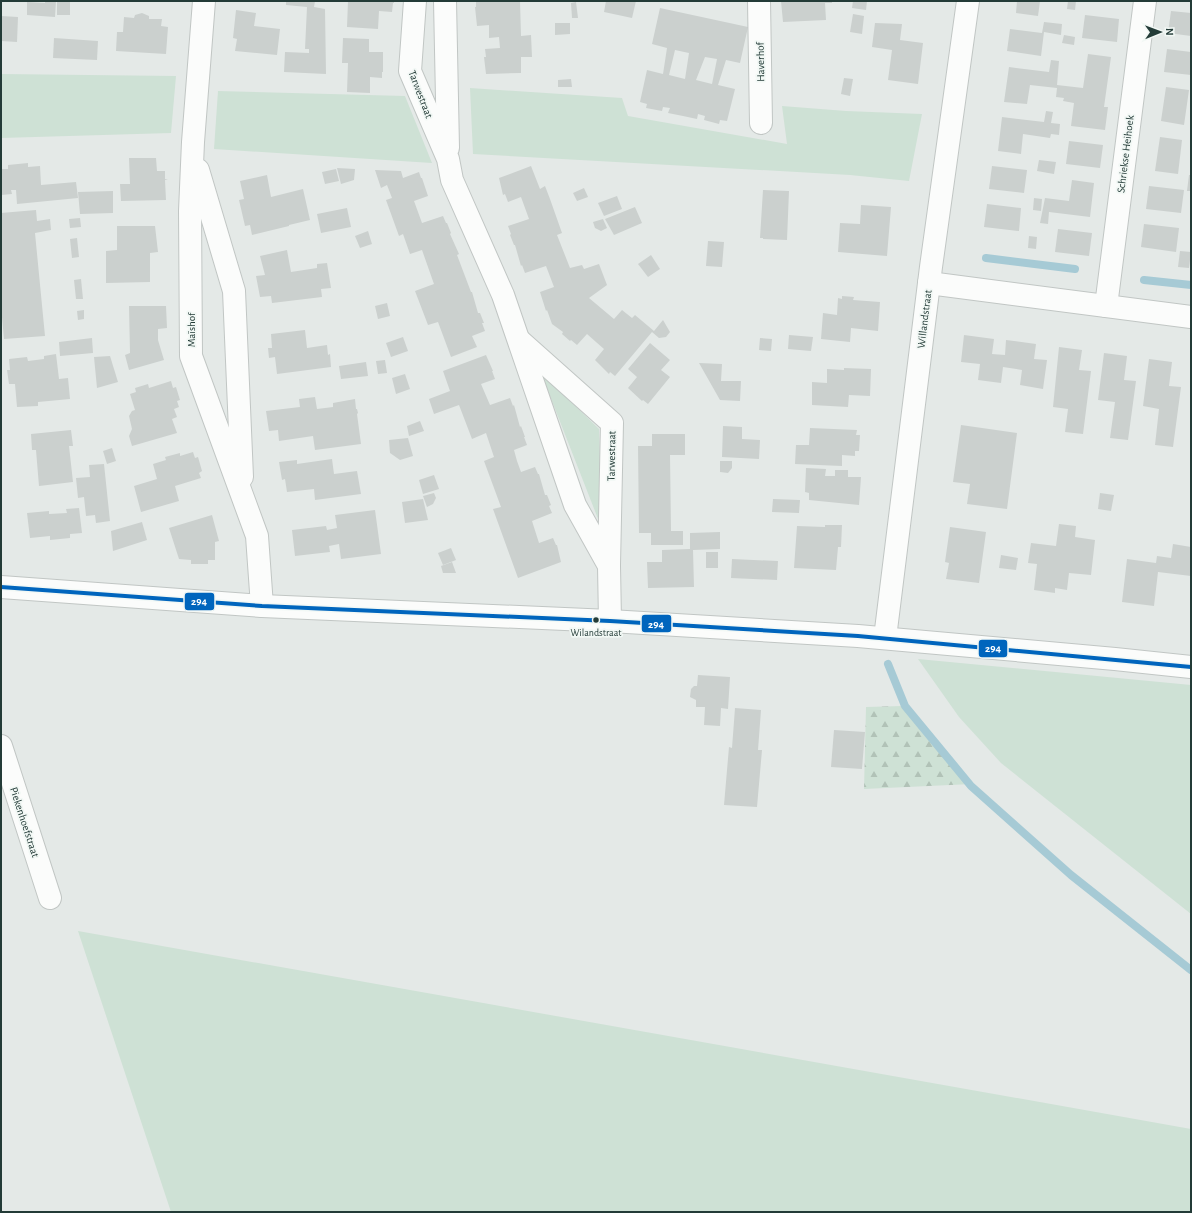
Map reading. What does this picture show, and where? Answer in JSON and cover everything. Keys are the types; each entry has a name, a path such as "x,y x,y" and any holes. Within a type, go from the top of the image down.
{"street":[{"name":"Maïshof","path":"204,1 190,211 191,356 257,536 262,606"},
{"name":"Tarwestraat","path":"415,1 410,71 448,159"},
{"name":"Tarwestraat","path":"445,1 448,159 452,180 503,295 575,505 610,566"},
{"name":"Haverhof","path":"759,1 761,123"},
{"name":"Willandstraat","path":"885,638 929,283 968,1"},
{"name":"Schriekse Heihoek","path":"1106,306 1145,1"},
{"name":"Maïshof","path":"193,154 234,291 243,498"},
{"path":"929,283 1191,318"},
{"name":"Tarwestraat","path":"519,340 612,423 610,622"},
{"path":"1,587 262,606 610,622 885,638 1191,667"},
{"name":"Piekenhoefstraat","path":"1,746 50,898"}],"green space":[{"path":"1,74 176,76 171,133 1,138"},
{"path":"470,88 622,98 628,116 787,144 782,106 846,111 922,114 909,181 850,175 473,154"},
{"path":"218,91 405,96 432,163 214,149"},
{"path":"541,373 599,429 602,529"},
{"path":"918,659 1191,685 1191,914 1001,763 959,717"},
{"path":"902,706 922,732 972,784 864,789 866,707"},
{"path":"78,931 1191,1129 1191,1212 171,1212"}],"building":[{"path":"45,1 56,1 55,17 27,15 27,2 45,3"},
{"path":"57,1 70,2 70,15 57,15"},
{"path":"286,1 315,1 314,7 325,9 326,74 284,72 285,52 309,53 309,49 305,49 307,7 286,5"},
{"path":"348,1 394,1 394,3 392,12 379,11 378,29 347,27"},
{"path":"476,1 520,1 521,36 531,35 532,57 521,57 521,73 486,74 484,57 486,57 485,49 500,48 499,37 489,38 489,25 477,26 475,7"},
{"path":"606,1 636,1 632,18 604,12"},
{"path":"781,1 832,1 832,3 825,3 826,20 783,22"},
{"path":"853,1 867,1 866,10 852,8"},
{"path":"1017,1 1040,1 1038,16 1016,13"},
{"path":"1068,1 1076,1 1075,10 1067,9"},
{"path":"576,2 578,18 572,18 571,3"},
{"path":"660,8 748,27 740,63 726,60 718,85 735,89 727,121 720,120 719,124 704,120 705,116 698,114 697,119 668,113 670,108 663,107 662,111 646,108 647,104 640,102 647,70 663,74 667,48 652,44","holes":["675,50 689,53 685,79 669,75","705,57 717,59 712,84 696,80"]},
{"path":"236,10 256,13 254,26 280,29 277,55 235,51 237,39 233,38"},
{"path":"1171,11 1191,13 1191,36 1168,33"},
{"path":"142,13 149,16 149,19 162,19 161,26 168,27 166,54 116,51 117,32 123,32 124,17 134,18 135,15"},
{"path":"853,14 864,16 862,34 850,32"},
{"path":"1085,15 1119,19 1117,42 1082,38"},
{"path":"1,16 18,17 17,42 1,41"},
{"path":"1044,22 1062,24 1061,35 1044,32 1041,56 1007,51 1010,29 1042,33"},
{"path":"555,23 570,23 570,34 555,35"},
{"path":"875,23 902,24 900,40 923,43 918,84 888,80 892,50 872,47"},
{"path":"1064,35 1075,37 1074,45 1062,43"},
{"path":"54,38 98,41 97,60 53,58"},
{"path":"343,38 369,39 369,52 383,52 382,78 370,77 370,93 347,92 348,63 342,63"},
{"path":"1167,49 1191,52 1191,75 1164,72"},
{"path":"1088,54 1111,57 1104,107 1108,107 1105,130 1071,126 1074,103 1063,101 1064,98 1056,97 1057,88 1030,85 1027,104 1004,102 1009,67 1049,72 1051,60 1059,61 1057,85 1083,88"},
{"path":"844,78 853,79 850,96 841,94"},
{"path":"571,79 572,87 558,87 558,80"},
{"path":"1166,87 1189,90 1184,125 1161,121"},
{"path":"1046,111 1053,112 1051,123 1060,124 1059,135 1051,134 1050,138 1023,134 1021,154 998,151 1002,117 1044,122"},
{"path":"1160,137 1182,140 1178,174 1155,171"},
{"path":"1069,141 1103,145 1100,168 1066,164"},
{"path":"129,158 156,158 157,171 165,171 165,179 168,180 165,180 166,200 121,201 120,184 130,184"},
{"path":"1039,160 1056,162 1054,174 1037,171"},
{"path":"28,163 28,167 40,166 41,185 76,182 78,198 17,204 16,190 11,190 12,194 1,195 1,169 8,169 8,165"},
{"path":"531,166 540,189 545,186 550,199 562,233 557,235 570,268 582,265 584,269 599,264 607,285 589,298 614,319 622,310 632,318 635,315 654,331 663,320 670,332 666,337 659,338 652,332 615,376 610,372 609,374 595,360 604,349 587,334 577,345 571,340 570,341 562,334 563,332 552,324 540,292 554,287 546,266 525,273 522,265 521,266 508,226 529,219 521,197 508,202 505,194 503,195 499,178"},
{"path":"992,166 1027,170 1024,193 989,189"},
{"path":"337,168 355,169 354,180 341,184"},
{"path":"336,169 339,181 325,184 322,172"},
{"path":"375,170 401,171 403,178 419,172 428,196 414,201 422,223 443,216 459,254 457,255 472,292 478,313 480,313 484,323 482,323 485,331 472,336 477,347 451,357 438,322 428,325 415,291 434,284 422,250 410,254 403,234 399,236 386,200 392,198 387,185 381,188"},
{"path":"267,175 271,197 303,189 310,220 252,235 250,225 245,226 239,200 244,199 240,181"},
{"path":"1189,175 1191,175 1191,191 1187,191"},
{"path":"1072,180 1094,183 1090,217 1049,212 1048,224 1040,223 1045,198 1069,201"},
{"path":"1149,186 1184,190 1181,213 1146,209"},
{"path":"584,188 588,197 577,201 573,193"},
{"path":"763,190 789,191 787,240 760,238"},
{"path":"113,191 113,213 80,214 78,192"},
{"path":"617,196 622,209 604,216 598,203"},
{"path":"1034,198 1042,199 1041,211 1033,210"},
{"path":"987,204 1021,208 1019,231 984,227"},
{"path":"861,205 891,207 887,256 838,252 840,223 860,224"},
{"path":"635,207 642,223 614,235 605,219"},
{"path":"347,208 351,227 321,233 317,214"},
{"path":"36,210 37,221 50,219 51,230 35,233 45,336 4,339 1,306 1,213"},
{"path":"80,218 81,227 70,228 69,219"},
{"path":"603,219 607,228 601,231 595,228 593,222"},
{"path":"1144,224 1179,228 1176,252 1141,247"},
{"path":"117,226 155,226 158,252 150,253 150,282 106,283 106,251 117,250"},
{"path":"1058,229 1092,233 1089,256 1055,252"},
{"path":"368,231 372,244 360,248 355,236"},
{"path":"1029,236 1037,237 1036,249 1028,248"},
{"path":"77,238 79,257 72,258 70,239"},
{"path":"708,241 724,242 722,267 706,266"},
{"path":"287,250 291,272 317,268 317,264 327,263 331,288 321,289 322,297 272,303 271,296 260,297 256,276 265,275 260,256"},
{"path":"1180,251 1191,252 1189,268 1178,267"},
{"path":"651,255 660,269 648,277 638,264"},
{"path":"81,279 83,299 76,299 74,280"},
{"path":"842,296 854,297 853,300 880,302 878,331 851,328 850,342 821,339 823,313 837,315 838,298 842,299"},
{"path":"387,303 390,316 378,319 375,306"},
{"path":"129,306 166,306 167,328 158,329 158,340 164,360 129,370 125,355 130,353"},
{"path":"84,310 84,319 78,320 77,311"},
{"path":"305,330 307,348 327,345 328,355 330,354 331,367 277,374 275,357 269,358 268,348 272,348 271,334"},
{"path":"789,335 813,337 811,351 788,349"},
{"path":"964,335 994,339 992,354 1005,355 1006,340 1036,344 1034,359 1047,360 1043,389 1020,385 1022,370 1003,367 1001,383 978,380 980,364 961,362"},
{"path":"403,337 408,351 391,357 386,343"},
{"path":"92,338 93,353 60,356 59,342"},
{"path":"760,338 772,339 771,351 759,350"},
{"path":"650,343 670,360 661,370 670,377 648,404 643,400 642,401 628,388 637,377 628,369"},
{"path":"1059,347 1082,350 1079,370 1091,371 1083,434 1065,432 1068,409 1053,407"},
{"path":"1104,353 1127,356 1124,380 1136,381 1128,440 1110,438 1115,402 1098,400"},
{"path":"56,354 59,379 68,378 70,399 38,402 38,406 17,407 15,384 9,384 7,370 10,370 9,359 27,357 28,361 44,359 44,356"},
{"path":"486,355 495,379 481,384 490,405 510,398 513,406 514,405 527,445 514,450 521,472 535,467 539,474 545,495 547,495 551,505 549,506 552,513 532,521 539,543 553,538 557,545 561,562 518,578 493,509 501,507 484,461 494,457 486,433 472,439 459,405 434,414 429,399 450,391 443,371"},
{"path":"110,356 118,382 97,388 94,357"},
{"path":"1149,359 1172,362 1169,386 1181,387 1173,447 1155,445 1159,409 1143,406"},
{"path":"385,360 387,373 378,374 376,361"},
{"path":"366,362 368,376 341,379 339,366"},
{"path":"699,363 722,364 721,381 741,381 740,401 720,400"},
{"path":"844,368 871,369 870,396 849,395 848,407 812,405 812,382 827,383 827,369 844,370"},
{"path":"405,374 410,389 396,394 392,378"},
{"path":"171,381 173,388 176,387 180,400 177,401 179,407 174,409 177,417 172,419 177,433 132,446 129,436 132,429 129,416 132,411 135,410 130,394 136,392 135,388 148,384 149,388"},
{"path":"315,397 317,409 333,407 333,403 355,399 361,444 315,450 313,436 279,441 278,430 269,431 266,411 300,407 299,399"},
{"path":"420,421 424,431 409,436 407,426"},
{"path":"961,425 1017,433 1007,509 967,504 970,484 953,482"},
{"path":"723,426 742,427 742,439 760,440 759,459 722,457"},
{"path":"810,428 857,430 856,435 860,435 859,451 855,451 855,456 842,455 842,466 795,464 796,445 809,445"},
{"path":"71,430 73,446 69,446 73,482 39,486 36,450 32,450 31,434"},
{"path":"652,434 685,434 685,455 670,455 671,531 683,531 683,545 651,545 651,533 639,533 638,446 652,446"},
{"path":"408,438 413,456 400,460 390,453 389,440"},
{"path":"112,448 116,461 107,464 103,451"},
{"path":"193,452 195,458 198,457 202,471 199,473 201,478 175,486 179,501 141,512 134,486 157,479 153,464 166,460 165,457 180,453 180,456"},
{"path":"332,459 334,474 357,471 361,494 315,500 314,489 287,492 285,479 282,480 279,462 297,460 297,464"},
{"path":"720,461 732,461 732,468 728,473 720,472"},
{"path":"104,464 110,521 96,523 95,515 86,516 84,497 78,498 76,478 90,477 89,465"},
{"path":"806,468 826,469 825,476 835,476 835,470 848,470 848,477 861,477 859,505 809,500 809,493 805,492"},
{"path":"434,475 439,489 423,494 419,480"},
{"path":"434,493 436,498 433,504 427,507 423,496"},
{"path":"1100,493 1114,495 1111,511 1098,509"},
{"path":"423,499 428,520 405,523 402,502"},
{"path":"773,499 800,500 799,513 772,512"},
{"path":"79,508 82,533 70,534 70,538 50,540 50,536 30,538 27,513 49,511 49,514 67,513 66,509"},
{"path":"375,510 381,554 341,559 339,544 329,546 330,552 295,556 292,530 326,526 327,530 337,528 335,515"},
{"path":"212,515 219,541 215,542 215,560 208,560 208,564 191,564 191,560 179,559 169,528"},
{"path":"142,522 147,540 113,551 111,531"},
{"path":"1059,524 1076,526 1075,537 1095,540 1091,575 1069,573 1067,590 1055,588 1055,593 1034,590 1037,564 1028,563 1031,543 1056,546"},
{"path":"825,525 842,525 841,547 838,547 836,570 794,568 797,526 825,527"},
{"path":"950,527 986,532 979,583 946,579 949,563 945,562"},
{"path":"720,532 720,549 693,550 694,587 648,588 647,562 662,562 662,550 690,549 690,533"},
{"path":"1173,544 1191,547 1191,576 1158,572 1154,606 1122,602 1127,559 1156,563 1157,556 1171,558"},
{"path":"451,548 456,560 443,565 438,553"},
{"path":"706,552 718,552 718,568 706,568"},
{"path":"1001,555 1018,558 1016,570 999,568"},
{"path":"732,559 778,561 777,580 731,578"},
{"path":"452,562 456,573 443,573 441,566"},
{"path":"698,675 730,677 728,709 721,708 720,726 704,725 705,707 696,707 696,700 690,697 691,689 694,686 697,686"},
{"path":"735,708 761,710 758,750 762,750 757,807 724,805 729,747 732,748"},
{"path":"834,730 865,732 862,769 831,767"}],"waterway":[{"path":"986,258 1075,269"},
{"path":"1144,280 1191,285"},
{"path":"888,664 905,706 971,786 1071,875 1191,970"}],"transit line":[{"name":"294","path":"1,587 262,606 610,621 858,636 1191,667"}],"place":[{"name":"Wilandstraat","path":"596,620"}]}
